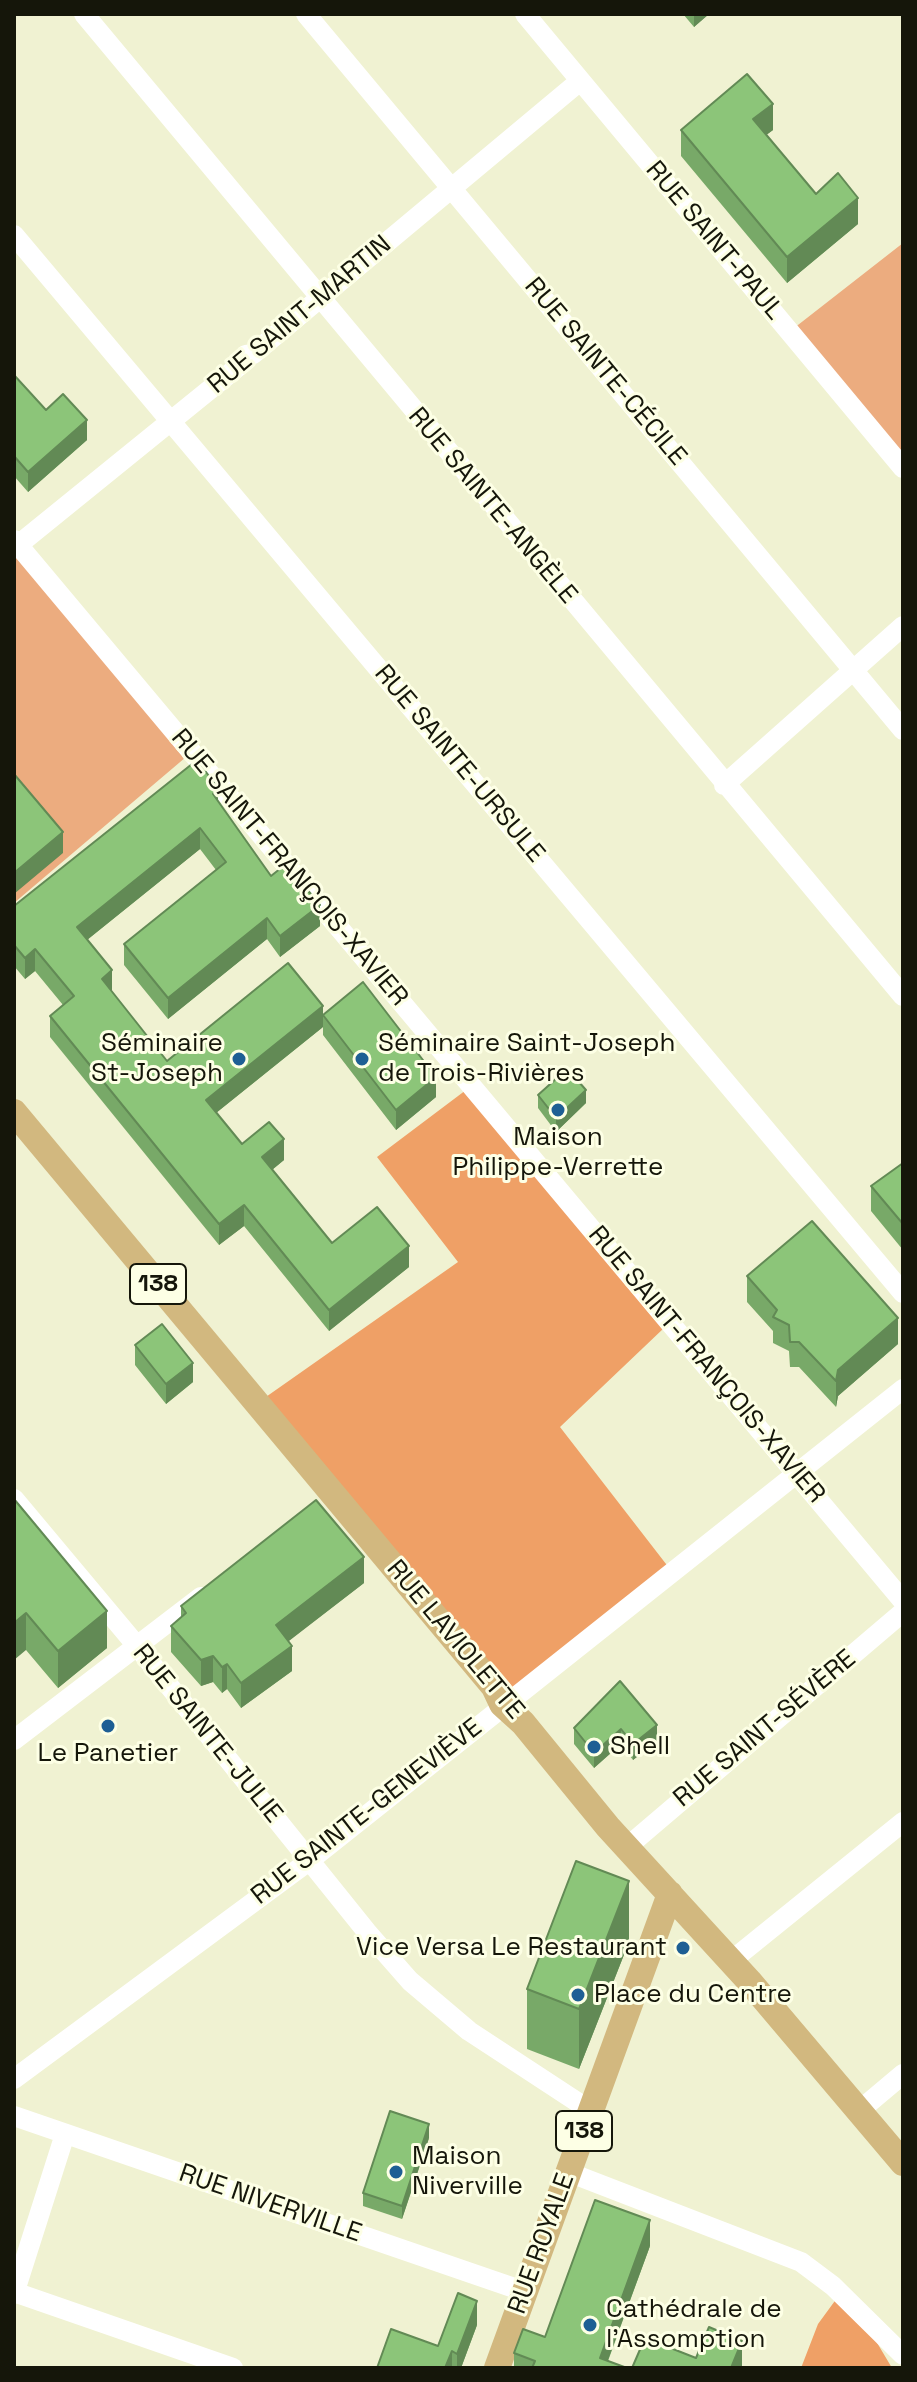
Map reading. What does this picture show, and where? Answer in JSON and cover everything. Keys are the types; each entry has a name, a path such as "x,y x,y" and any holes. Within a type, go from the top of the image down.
{"main road":[{"name":"RUE LAVIOLETTE","path":"16,1118 328,1500 494,1687 502,1704 523,1723 627,1847 731,1961 903,2163"},
{"name":"RUE ROYALE","path":"497,2368 670,1894"}],"street":[{"name":"RUE SAINTE-ANGÈLE","path":"84,14 903,996"},
{"name":"RUE SAINTE-CÉCILE","path":"306,14 903,730"},
{"name":"RUE SAINT-PAUL","path":"525,14 903,468"},
{"name":"RUE SAINT-MARTIN","path":"16,543 245,361 246,355 253,354 321,299 580,81"},
{"name":"RUE SAINTE-URSULE","path":"14,235 903,1293"},
{"name":"RUE SAINT-FRANÇOIS-XAVIER","path":"16,543 903,1601"},
{"path":"724,785 903,626"},
{"name":"RUE SAINTE-GENEVIÈVE","path":"14,2079 309,1861 502,1704 536,1683 903,1389"},
{"name":"RUE SAINTE-JULIE","path":"14,1499 387,1956 432,2001 506,2056 591,2111"},
{"path":"14,1740 224,1580"},
{"name":"RUE SAINT-SÉVÈRE","path":"627,1847 903,1612"},
{"path":"731,1961 903,1822"},
{"path":"859,2111 903,2074"},
{"name":"RUE NIVERVILLE","path":"14,2116 526,2292"},
{"path":"65,2134 14,2293 233,2368"},
{"path":"568,2172 801,2262 833,2286 903,2356 892,2368"}],"shaded area":[{"path":"903,243 903,472 789,332"},
{"path":"14,554 186,757 14,903"},
{"path":"466,1090 664,1328 560,1427 673,1573 502,1704 263,1399 458,1262 377,1157"},
{"path":"837,2298 876,2341 892,2368 801,2368 818,2324"}],"building":[{"path":"747,74 773,104 753,119 816,194 838,173 858,198 787,257 681,130"},
{"path":"14,375 46,410 63,394 87,420 28,472 14,456"},
{"name":"Séminaire St-Joseph","path":"197,760 218,788 213,794 271,876 286,864 320,905 280,936 267,918 168,998 124,944 226,862 200,828 77,927 112,970 102,979 167,1061 288,963 323,1006 206,1100 242,1144 269,1122 284,1139 262,1157 332,1243 377,1207 409,1246 329,1310 244,1205 219,1224 50,1016 74,996 35,949 25,958 14,945 14,906"},
{"path":"14,774 63,832 14,873"},
{"path":"363,982 436,1077 396,1110 323,1015"},
{"path":"571,1073 586,1090 556,1118 538,1095 558,1077 561,1081"},
{"path":"903,1163 903,1224 871,1186"},
{"path":"812,1221 898,1318 838,1370 836,1381 799,1342 790,1342 789,1325 773,1317 777,1310 747,1276"},
{"path":"162,1324 193,1363 166,1384 135,1345"},
{"path":"14,1499 107,1611 58,1651 26,1613 14,1623"},
{"path":"316,1500 364,1557 276,1625 292,1646 241,1683 227,1664 222,1667 213,1656 201,1660 171,1626 186,1613 181,1606"},
{"path":"620,1681 657,1725 633,1744 621,1729 594,1753 574,1728"},
{"path":"576,1861 629,1881 579,2009 527,1989"},
{"name":"Maison Niverville","path":"390,2111 429,2124 402,2206 363,2193"},
{"name":"Cathédrale de l'Assomption","path":"595,2200 650,2220 600,2358 627,2368 532,2368 535,2361 514,2353 523,2329 545,2337"},
{"path":"458,2293 477,2301 457,2354 452,2351 445,2368 377,2368 391,2329 438,2346"},
{"path":"709,2327 742,2341 731,2368 632,2368 645,2338 696,2358"}],"place":[{"name":"Séminaire St-Joseph","path":"239,1059"},
{"name":"Séminaire Saint-Joseph de Trois‑Rivières","path":"362,1059"},
{"name":"Maison Philippe-Verrette","path":"558,1110"},
{"name":"Le Panetier","path":"108,1726"},
{"name":"Shell","path":"594,1747"},
{"name":"Vice Versa Le Restaurant","path":"683,1948"},
{"name":"Place du Centre","path":"578,1995"},
{"name":"Maison Niverville","path":"396,2172"},
{"name":"Cathédrale de l'Assomption","path":"590,2325"}]}
